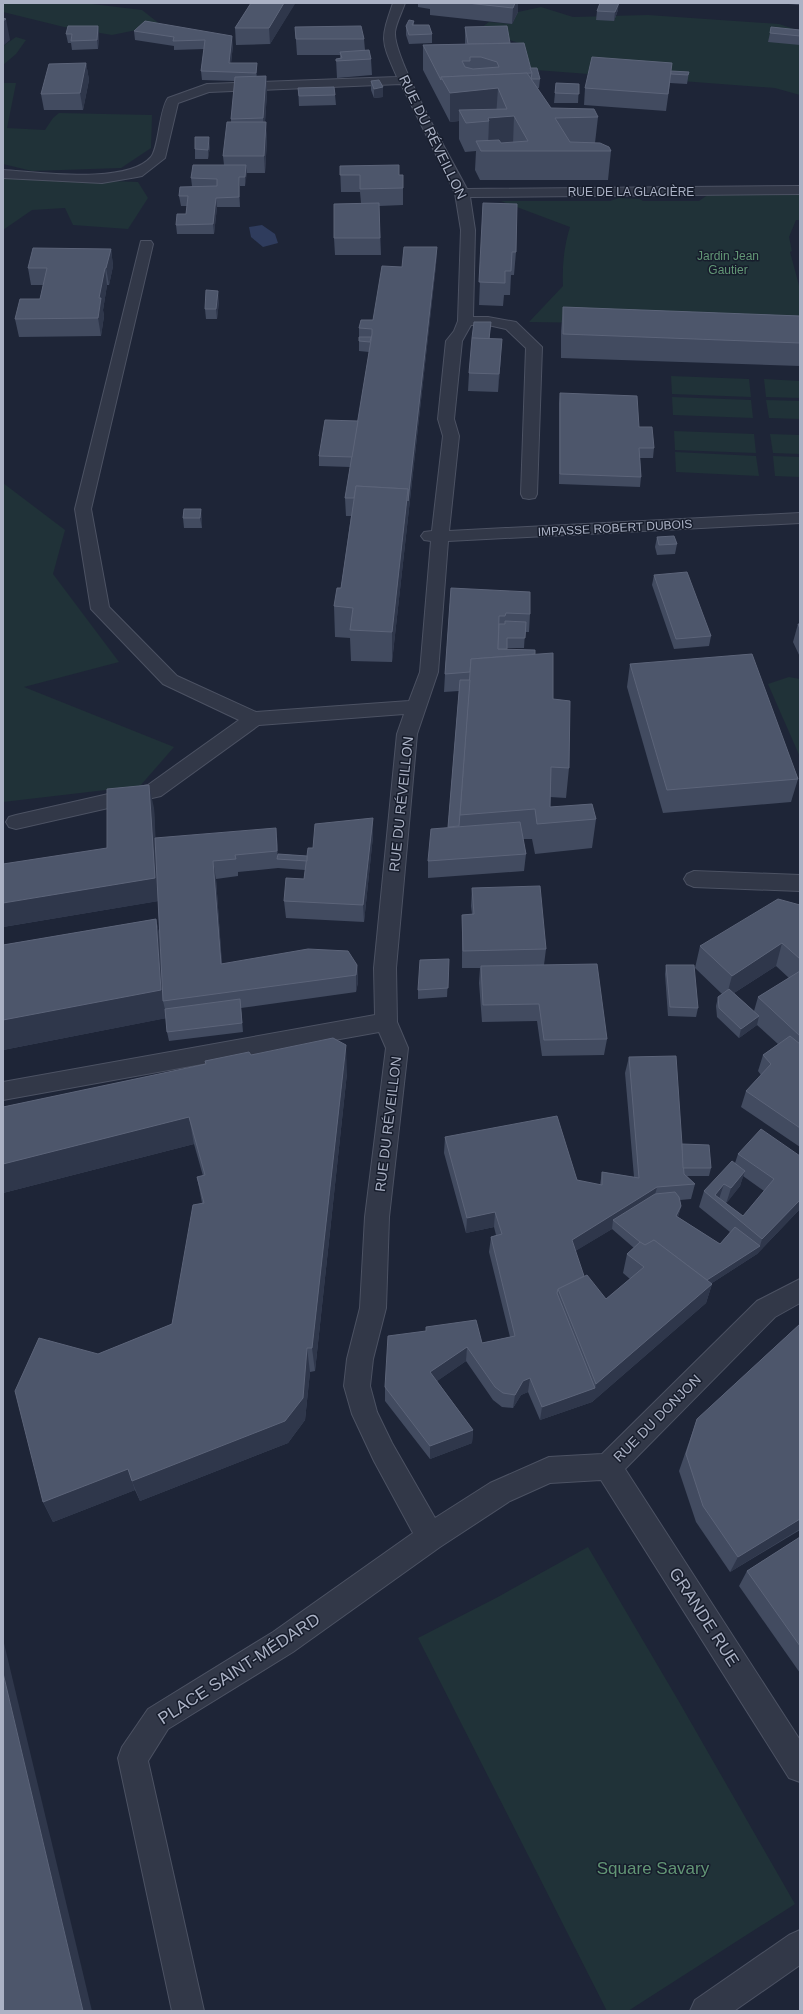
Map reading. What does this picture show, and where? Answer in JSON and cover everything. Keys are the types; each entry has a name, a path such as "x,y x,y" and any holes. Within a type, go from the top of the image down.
{"street":[{"name":"RUE DU RÉVEILLON","path":"399,3 389,31 390,46 405,80 462,193 466,208 468,230 465,321 461,332 454,341 446,419 451,436 435,536 429,672 407,734 385,968 386,1022 397,1048 377,1217 373,1308 360,1358 357,1386 365,1414 383,1452 430,1537"},
{"path":"3,174 102,179 137,173 158,158 172,101 207,88 405,80"},
{"name":"RUE DE LA GLACIÈRE","path":"462,193 800,190"},
{"path":"146,244 83,510 100,609 170,680 254,719 416,707"},
{"path":"465,321 488,321 511,325 534,347 529,494"},
{"name":"IMPASSE ROBERT DUBOIS","path":"435,536 800,518"},
{"path":"16,822 154,791 254,719"},
{"path":"694,879 800,883"},
{"path":"3,1091 386,1022"},
{"name":"RUE DU DONJON","path":"430,1537 500,1492 549,1470 608,1467 766,1309 800,1290"},
{"name":"GRANDE RUE","path":"608,1467 800,1767"},
{"name":"PLACE SAINT-MÉDARD","path":"188,2011 133,1758 158,1719 283,1642 430,1537"},
{"path":"706,2011 800,1946"}],"green space":[{"path":"3,3 84,3 142,10 161,25 112,35 64,27 3,12"},
{"path":"541,7 573,17 648,15 779,24 800,31 800,95 775,88 509,68 522,44 478,30 489,22 512,24 518,12"},
{"path":"16,37 26,40 16,54 3,65 3,46"},
{"path":"3,83 16,83 7,128 45,130 53,118 59,113 152,115 151,148 121,168 32,171 3,164"},
{"path":"3,177 138,182 148,198 128,229 73,225 65,208 32,210 3,230"},
{"name":"Jardin Jean Gautier","path":"709,194 800,194 800,220 796,220 789,237 792,251 790,252 800,289 800,326 529,322 563,286 564,256 570,227 501,201 610,201 619,198 640,199 643,201 699,201"},
{"path":"671,376 749,379 751,397 672,394"},
{"path":"764,379 800,381 800,398 766,397"},
{"path":"672,397 751,400 753,418 673,415"},
{"path":"766,400 800,401 800,419 769,418"},
{"path":"674,431 754,434 756,453 675,450"},
{"path":"770,434 800,435 800,454 773,453"},
{"path":"675,452 756,456 759,476 676,472"},
{"path":"773,456 800,457 800,477 775,476"},
{"path":"3,483 65,530 53,574 119,662 24,687 174,747 140,786 3,802"},
{"path":"789,677 800,679 800,757 768,684"},
{"name":"Square Savary","path":"588,1547 795,1904 628,2011 607,2011 418,1638 496,1598"}],"water":[{"path":"262,225 275,234 278,243 263,247 251,237 249,227"}],"building":[{"path":"251,3 284,3 269,28 235,28"},
{"path":"467,3 515,3 513,8"},
{"path":"600,3 619,3 615,12 597,11"},
{"path":"409,20 414,21 412,25 429,25 432,34 409,35 406,26"},
{"path":"145,21 232,36 229,63 257,63 256,73 201,71 205,40 173,41 174,37 134,31"},
{"path":"68,26 98,26 97,40 71,41 72,34 66,34"},
{"path":"361,26 364,39 296,39 295,27"},
{"path":"507,26 510,43 468,44 465,27"},
{"path":"771,27 800,30 800,36 770,33"},
{"path":"524,43 532,73 441,77 441,80 423,45","holes":["470,57 481,57 497,62 499,67 473,69 465,67 462,61 470,61"]},
{"path":"369,50 371,59 336,61 336,59 342,58 340,52"},
{"path":"592,57 672,63 668,94 585,88"},
{"path":"86,63 80,93 41,94 49,64"},
{"path":"530,68 537,68 540,79 531,79 532,73"},
{"path":"671,71 689,72 688,75 671,74"},
{"path":"527,73 551,108 594,109 598,117 555,118 570,142 600,143 609,147 611,151 481,151 476,141 499,140 501,143 528,141 514,116 488,118 489,121 466,123 459,110 507,109 498,88 450,93 441,77"},
{"path":"266,76 263,118 231,119 235,77"},
{"path":"379,80 383,87 374,89 371,81"},
{"path":"556,83 579,84 579,94 555,93"},
{"path":"334,87 335,95 299,96 298,88"},
{"path":"227,122 266,122 264,156 223,156"},
{"path":"195,137 209,137 208,150 195,149"},
{"path":"193,165 246,165 245,177 239,177 239,197 216,198 213,224 176,225 177,214 186,214 188,196 179,196 180,187 217,186 217,179 191,178"},
{"path":"399,165 399,175 403,175 403,188 360,189 360,175 340,175 340,166"},
{"path":"379,203 380,238 334,238 334,204"},
{"path":"483,203 517,204 516,252 512,252 511,271 505,271 505,283 479,282"},
{"path":"404,247 437,247 408,501 408,489 356,486 354,498 345,498 372,334 372,329 359,328 361,320 373,320 382,266 402,267"},
{"path":"33,248 111,249 105,268 99,298 101,298 98,318 15,319 20,299 40,299 47,268 28,268"},
{"path":"206,290 218,291 216,309 205,309"},
{"path":"563,307 800,316 800,343 563,334"},
{"path":"474,322 491,322 489,339 472,338"},
{"path":"359,337 371,337 370,342 359,341"},
{"path":"472,338 502,339 499,374 469,373"},
{"path":"560,393 637,396 639,427 652,427 654,448 639,448 641,477 560,474"},
{"path":"325,420 358,421 352,457 319,456"},
{"path":"356,486 408,489 392,632 350,630 353,608 334,606 337,588 341,588"},
{"path":"184,509 201,509 200,518 183,518"},
{"path":"674,536 677,544 659,545 657,537"},
{"path":"687,572 711,636 676,639 654,575"},
{"path":"451,588 530,592 530,614 506,613 505,616 499,616 498,649 535,650 535,654 471,659 470,672 445,674"},
{"path":"505,621 526,622 525,638 507,638 507,649 498,649 499,624 505,624"},
{"path":"553,653 553,699 570,701 569,768 551,767 550,807 592,804 596,819 537,824 535,809 460,815 471,659"},
{"path":"752,654 798,779 667,790 630,664"},
{"path":"460,680 470,680 459,826 448,827"},
{"path":"149,785 155,878 3,903 3,864 107,848 107,789"},
{"path":"373,818 363,905 284,901 286,878 304,879 308,848 313,848 315,824"},
{"path":"520,822 526,854 428,861 431,829"},
{"path":"276,828 277,851 235,855 236,859 213,861 221,964 308,949 348,951 357,965 356,975 163,1001 155,838"},
{"path":"278,854 307,856 307,861 277,859"},
{"path":"540,886 546,949 463,951 462,915 474,914 472,888"},
{"path":"778,899 800,905 800,959 782,943 732,976 700,946"},
{"path":"156,919 161,990 3,1020 3,945"},
{"path":"449,959 448,988 418,990 420,960"},
{"path":"597,964 607,1039 544,1040 539,1004 483,1005 481,966"},
{"path":"666,965 694,965 698,1008 670,1007"},
{"path":"800,971 800,1036 758,997"},
{"path":"729,989 759,1016 741,1029 719,1008 718,997"},
{"path":"240,999 242,1023 167,1032 165,1009"},
{"path":"790,1036 800,1044 800,1128 746,1091 771,1064 763,1055"},
{"path":"333,1038 346,1045 312,1348 307,1348 303,1398 285,1421 132,1481 128,1469 43,1502 15,1391 39,1338 98,1354 172,1324 193,1205 204,1203 197,1177 205,1175 189,1117 3,1164 3,1107 206,1064 205,1061 249,1052 251,1055"},
{"path":"676,1056 684,1174 695,1184 657,1187 572,1240 584,1276 558,1289 557,1293 595,1388 542,1407 530,1378 523,1381 515,1395 503,1393 495,1387 467,1347 430,1372 473,1430 430,1446 385,1387 388,1336 426,1331 426,1327 476,1320 482,1343 515,1336 491,1237 502,1234 495,1212 467,1218 445,1137 557,1116 577,1180 602,1185 602,1172 639,1178 629,1057"},
{"path":"761,1129 800,1156 800,1200 762,1239 704,1191 732,1161 745,1171 731,1188 724,1184 715,1195 743,1216 774,1179 738,1154"},
{"path":"682,1144 709,1145 711,1168 683,1168"},
{"path":"675,1192 679,1197 681,1206 676,1216 720,1244 735,1227 760,1246 707,1280 654,1240 645,1245 613,1220 655,1194"},
{"path":"654,1240 712,1284 596,1384 558,1289 587,1275 606,1299 644,1267 627,1254 640,1242 645,1245"},
{"path":"800,1324 800,1519 738,1557 703,1506 686,1454 697,1419"},
{"path":"800,1537 800,1646 747,1571"},
{"path":"3,1673 83,2011 3,2011"}]}
